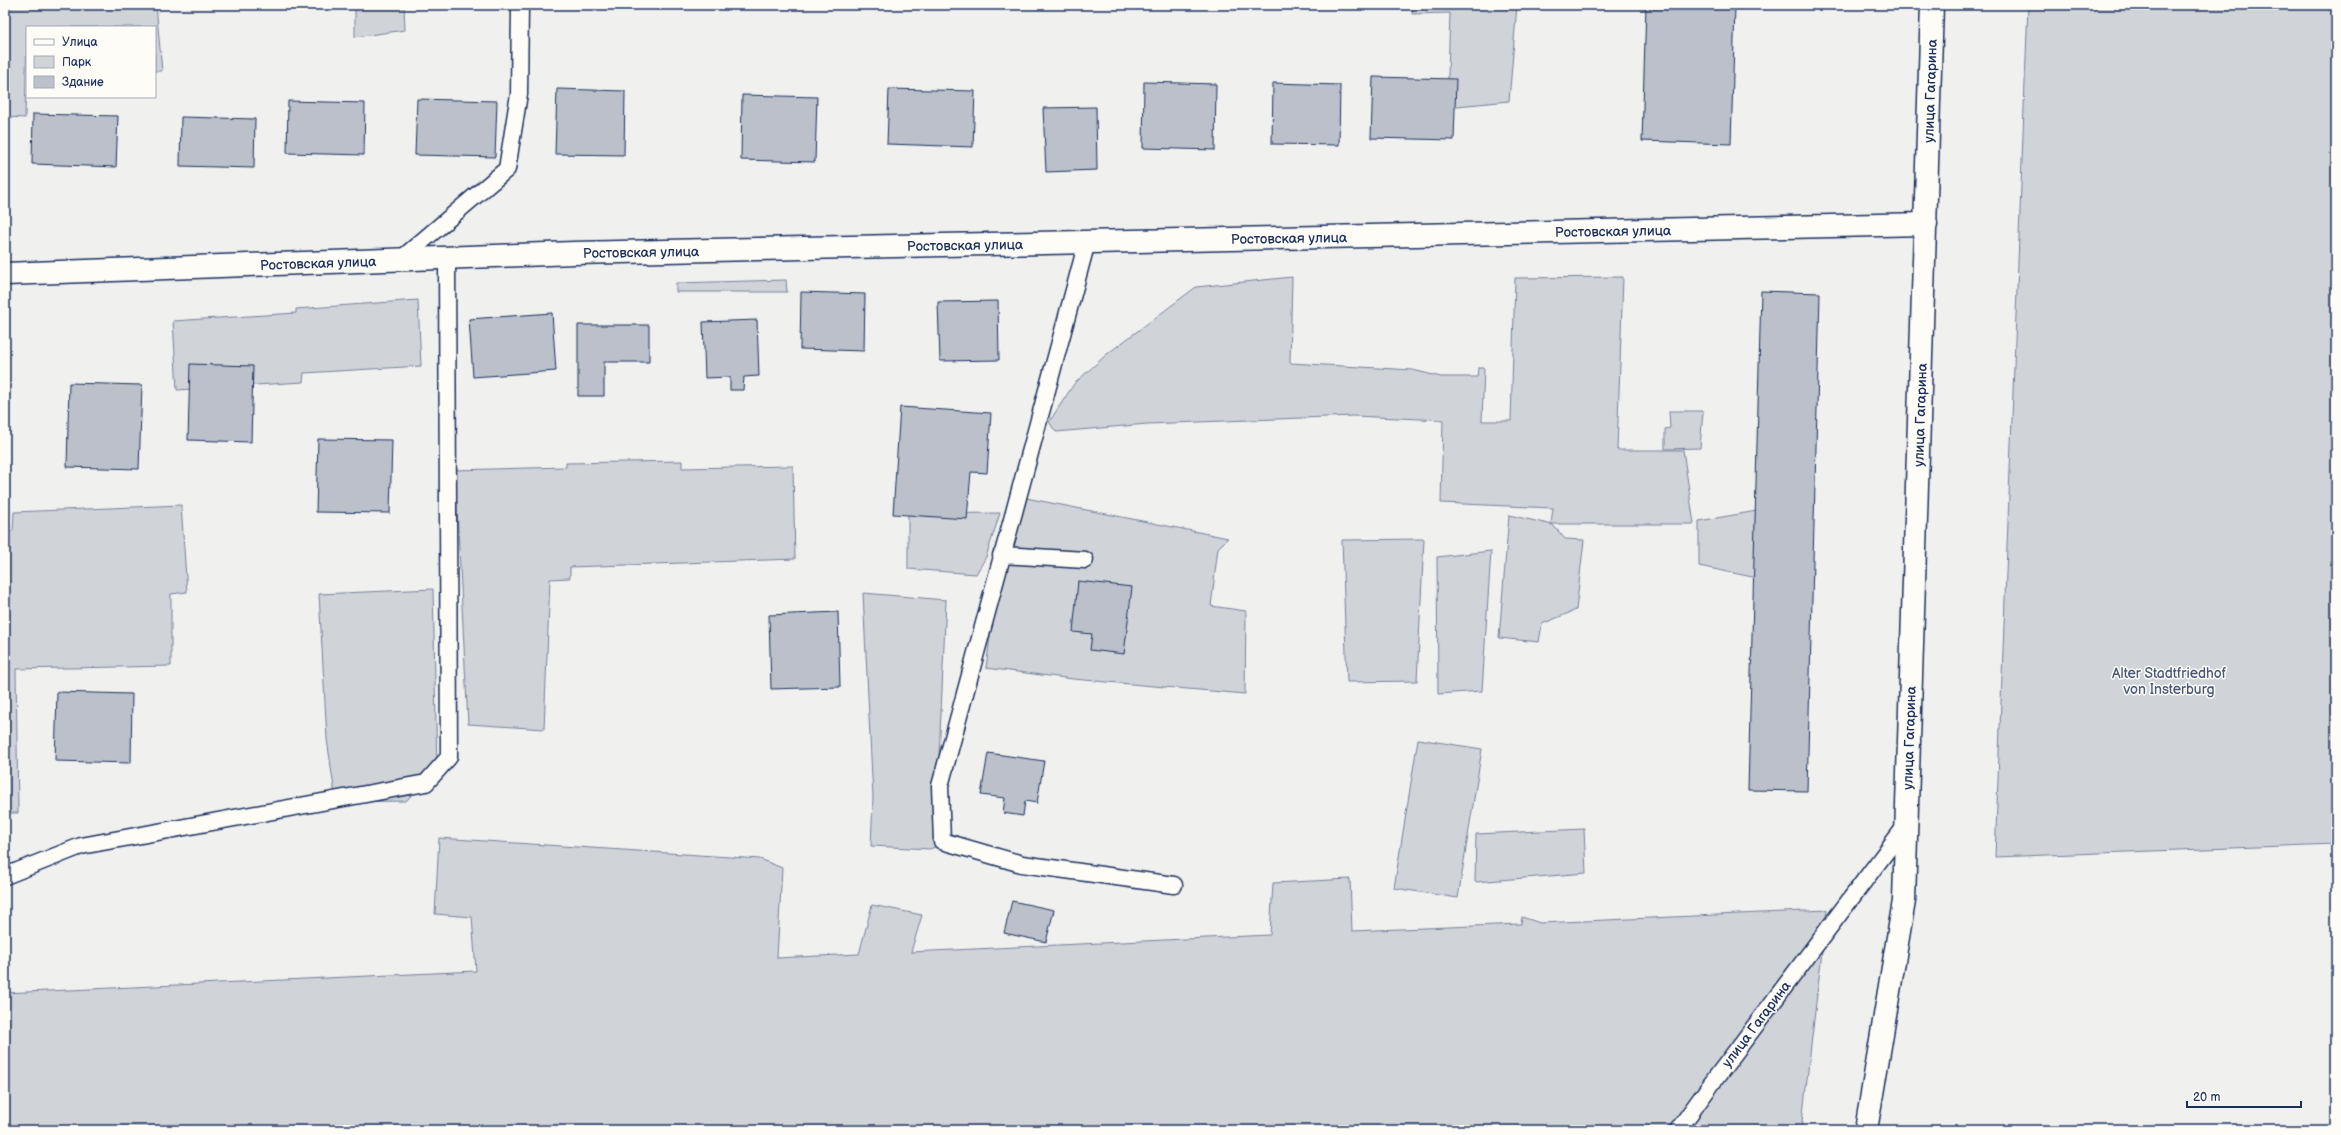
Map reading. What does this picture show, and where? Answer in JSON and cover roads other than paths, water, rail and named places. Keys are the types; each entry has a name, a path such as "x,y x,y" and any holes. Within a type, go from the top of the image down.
{"street":[{"name":"улица Гагарина","path":"1866,1130 1904,901 1932,5"},
{"name":"Ростовская улица","path":"5,274 574,253 1926,224"}],"lane":[{"path":"400,260 507,169 519,94 520,5"},
{"path":"1087,242 1001,555 940,786 942,841 1022,864 1174,885"},
{"path":"5,876 81,846 426,783 449,757 446,258"},
{"path":"1001,555 1085,560"},
{"name":"улица Гагарина","path":"1678,1130 1907,824"}],"park label":[{"name":"Alter Stadtfriedhof von Insterburg","path":"2169,682"}]}
